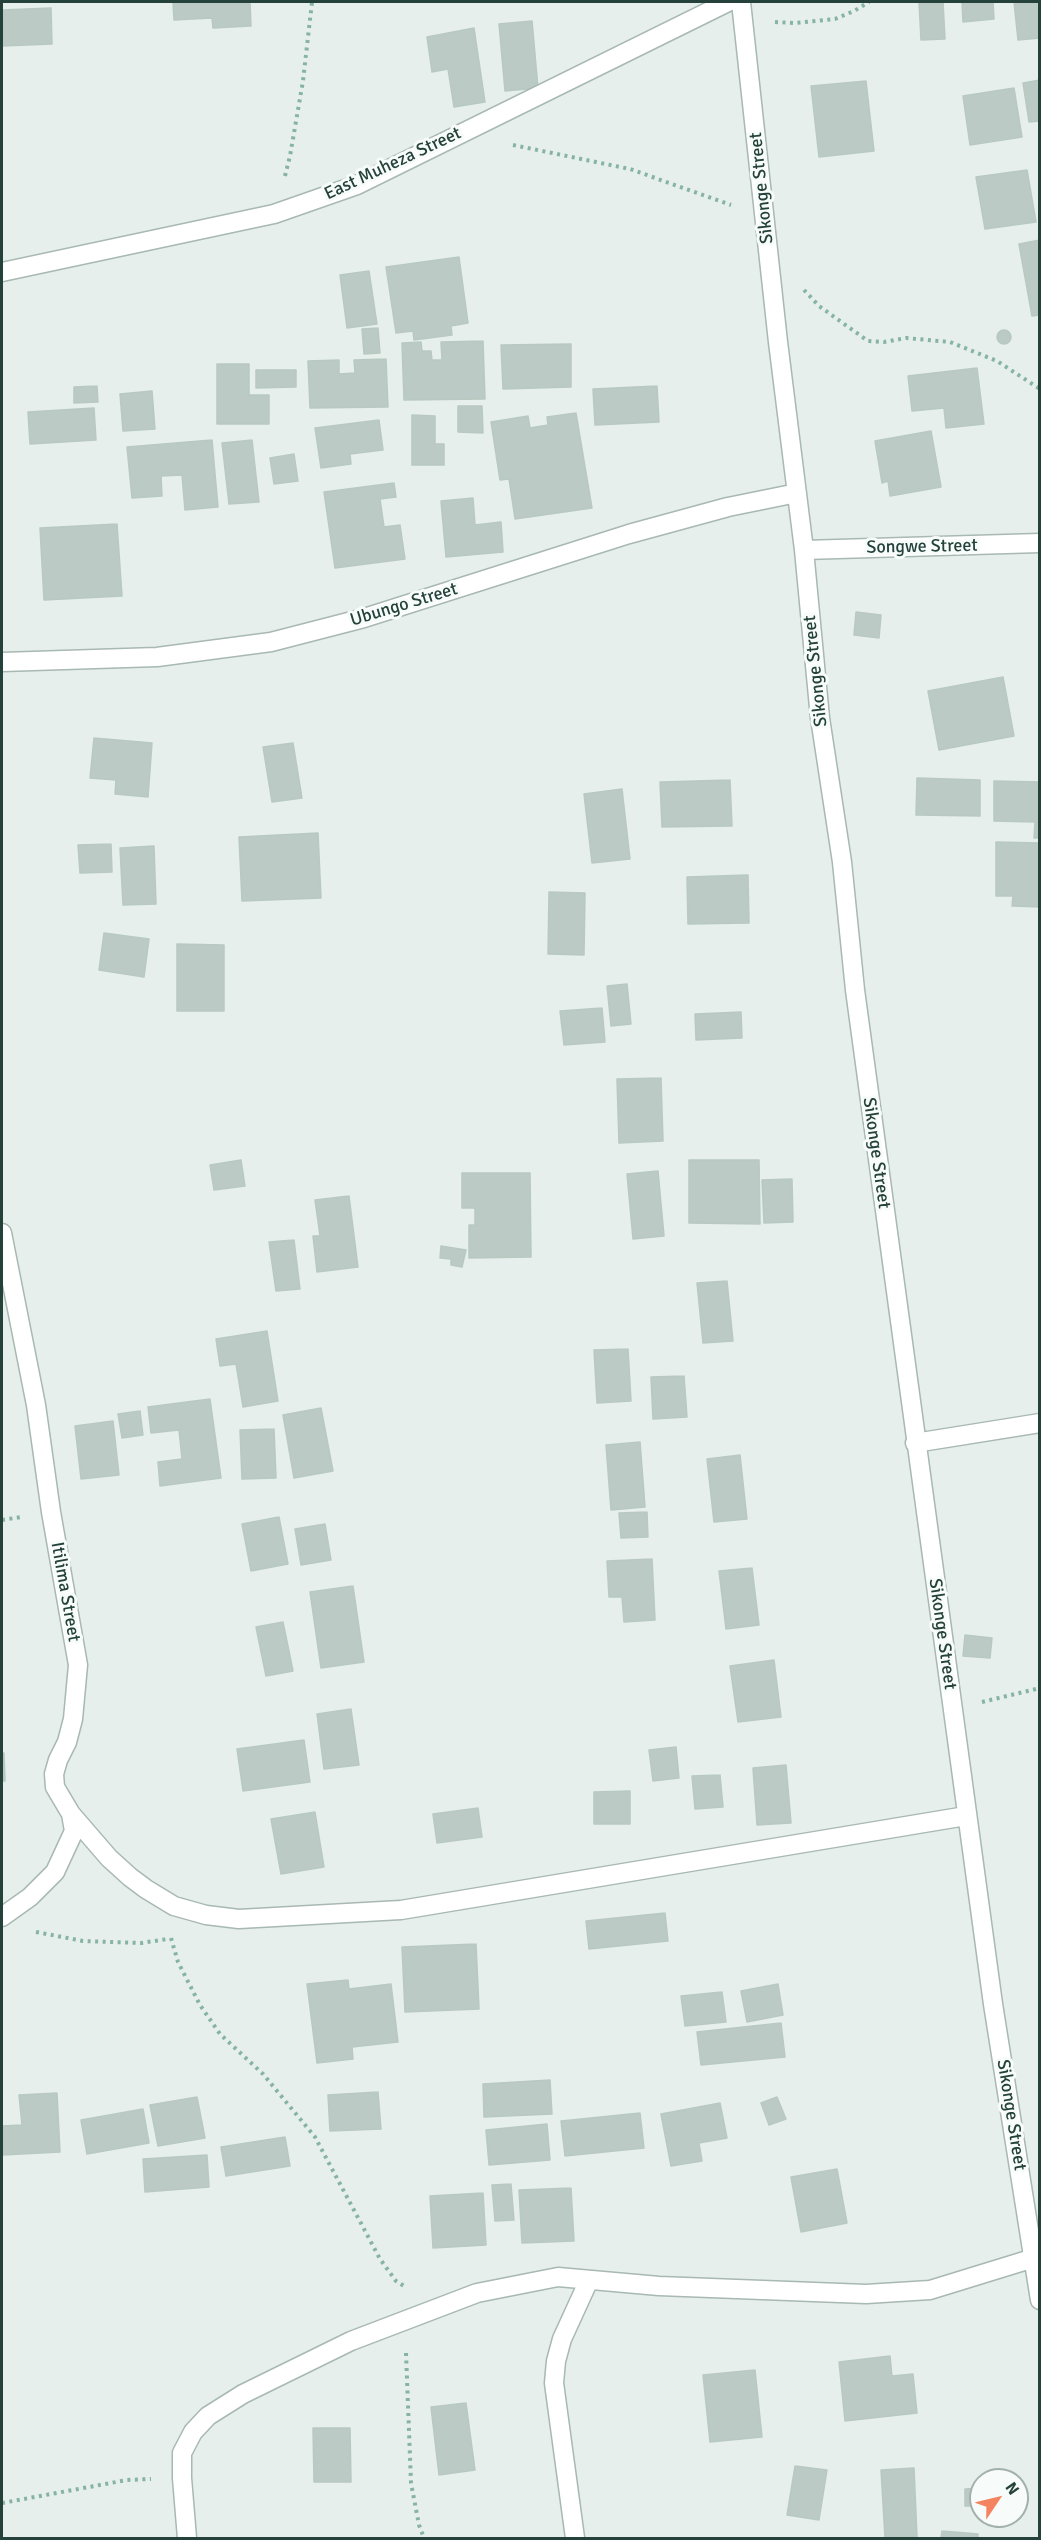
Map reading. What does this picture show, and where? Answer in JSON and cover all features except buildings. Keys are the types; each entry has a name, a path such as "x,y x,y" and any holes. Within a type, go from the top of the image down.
{"street":[{"name":"East Muheza Street","path":"2,272 274,214 357,185 728,2"},
{"name":"Sikonge Street","path":"741,2 804,550 820,718 842,862 855,990 966,1816 1040,2300"},
{"name":"Ubungo Street","path":"2,662 157,657 271,642 364,618 629,534 728,507 797,493"},
{"name":"Songwe Street","path":"804,550 1040,543"},
{"name":"Itilima Street","path":"2,1233 36,1405 51,1512 78,1665 73,1719 68,1742 58,1760 54,1774 55,1787 71,1814 109,1858 130,1878 174,1906 206,1915 239,1919 401,1910 966,1816"},
{"path":"915,1443 1040,1424"},
{"path":"2,1917 30,1897 55,1872 74,1831 71,1814"},
{"path":"187,2538 182,2453 193,2432 208,2416 243,2394 351,2341 477,2293 558,2277 659,2286 866,2294 930,2290 1034,2258"},
{"path":"575,2538 554,2383 556,2361 562,2339 589,2280"}],"path":[{"path":"274,214 291,156 312,2"},
{"path":"743,21 795,23 835,19 869,2"},
{"path":"507,144 630,169 764,214"},
{"path":"768,252 819,306 868,341 885,342 906,338 950,342 997,360 1040,389"},
{"path":"952,1710 1040,1688"},
{"path":"146,1889 171,1939 186,1980 220,2034 263,2074 315,2136 386,2270 396,2281 446,2305"},
{"path":"30,1930 83,1941 141,1943 171,1939"},
{"path":"404,2319 411,2483 423,2538"},
{"path":"2,2503 128,2480 182,2478"}]}
